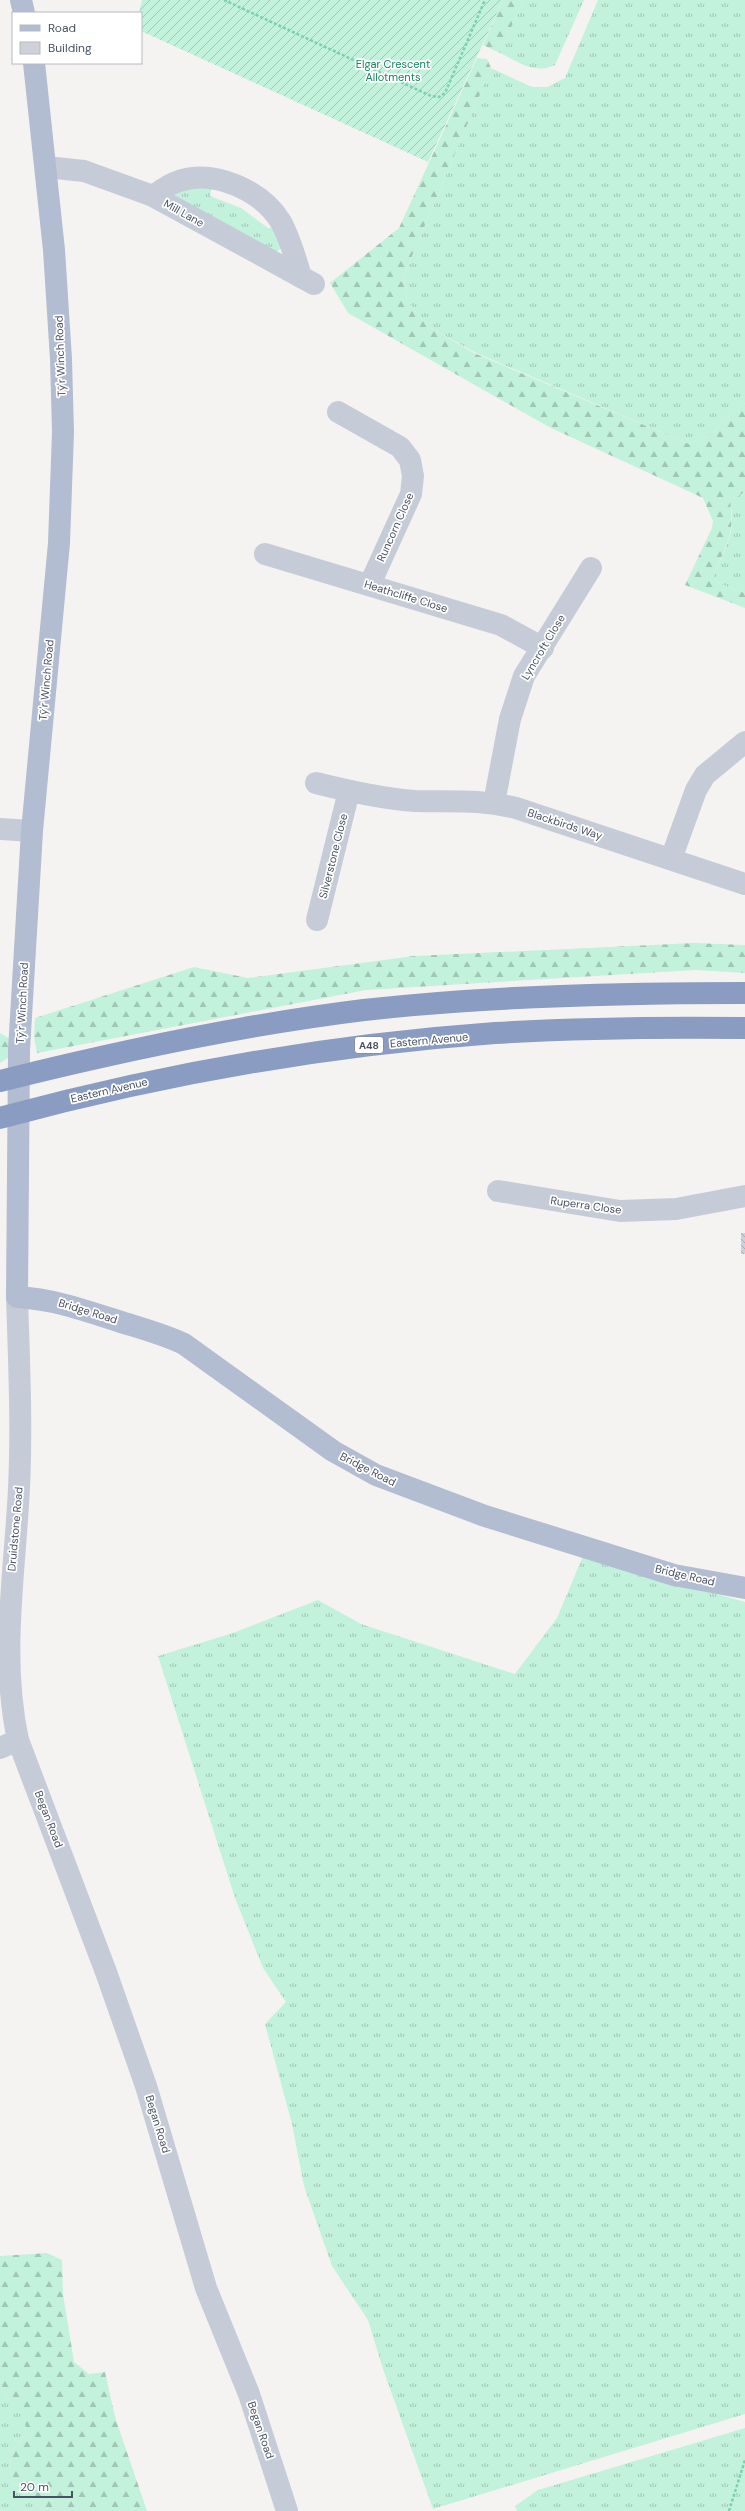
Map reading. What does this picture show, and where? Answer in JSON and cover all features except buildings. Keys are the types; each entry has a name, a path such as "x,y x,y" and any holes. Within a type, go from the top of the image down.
{"highway":[{"path":"0,1081 158,1044 228,1031 364,1010 523,997 600,994 745,993"},
{"name":"Eastern Avenue","path":"0,1118 71,1098 157,1080 305,1053 503,1033 580,1029 745,1028"}],"main road":[{"path":"21,0 24,12"},
{"name":"Tŷ'r Winch Road","path":"17,1297 19,1050 32,831 59,543 63,432 56,281 46,167 34,64"},
{"name":"Bridge Road","path":"17,1297 39,1298 73,1306 168,1336 184,1344 333,1451 358,1467 415,1491 674,1575 745,1588"}],"street":[{"name":"Mill Lane","path":"46,167 84,171 153,196 307,281 280,222 273,211 254,195 229,183 204,178 179,181 153,196"},
{"name":"Runcorn Close","path":"338,412 400,447 410,460 413,476 411,494 370,584"},
{"name":"Heathcliffe Close","path":"265,554 370,584 501,625 543,648"},
{"name":"Lyncroft Close","path":"494,803 503,748 517,695 524,676 543,648 591,568"},
{"path":"671,858 696,790 705,775 745,742"},
{"name":"Blackbirds Way","path":"316,783 349,791 415,800 465,800 494,803 671,858 745,884"},
{"name":"Silverstone Close","path":"317,920 349,791"},
{"path":"0,829 32,831"},
{"name":"Ruperra Close","path":"498,1191 620,1212 676,1209 745,1196"},
{"name":"Druidstone Road","path":"9,1744 6,1631 19,1487 17,1297"},
{"name":"Began Road","path":"9,1744 106,1972 146,2086 206,2288 249,2394 287,2511"}],"path":[{"path":"224,0 431,96 439,97 445,93 485,0"},
{"path":"729,2511 745,2460"}],"green space":[{"name":"Elgar Crescent Allotments","path":"142,0 503,0 428,162 142,31 142,12 139,12"},
{"path":"503,0 523,0 500,53 483,45"},
{"path":"523,0 584,0 555,65 548,68 541,69 527,66 500,53"},
{"path":"598,0 745,0 745,403 710,435 689,444 474,352 426,325 407,301 404,275 491,68 532,87 547,87 565,78"},
{"path":"477,58 487,59 491,68 404,275 407,301 426,325 474,353 689,444 710,435 745,403 745,492 730,500 731,531 726,547 713,575 717,583 745,593 745,608 685,585 712,528 713,521 703,498 549,427 348,313 330,283 399,228"},
{"path":"212,186 210,196 241,208 268,228 277,227 284,246 274,254 174,197 177,191"},
{"path":"745,492 745,593 717,583 713,575 726,547 731,531 732,512 730,500"},
{"path":"694,943 745,945 745,973 695,970 366,990 37,1053 34,1037 35,1018 194,967 248,978 414,956"},
{"path":"0,1033 10,1039 9,1057 0,1063"},
{"path":"583,1556 745,1602 745,2414 433,2509 383,2369 368,2320 332,2266 304,2186 292,2124 265,2024 286,2002 263,1968 235,1898 158,1656 233,1633 318,1600 361,1624 515,1674 557,1618"},
{"path":"47,2253 62,2260 63,2294 74,2362 89,2374 105,2372 115,2417 147,2511 48,2511 41,2503 17,2489 14,2484 11,2473 10,2453 26,2434 22,2412 17,2404 7,2397 0,2379 0,2256"},
{"path":"0,2379 7,2397 18,2403 25,2416 26,2434 10,2453 11,2473 14,2484 17,2489 41,2503 48,2511 0,2511"},
{"path":"745,2428 745,2511 517,2511 515,2506 538,2490"}]}
